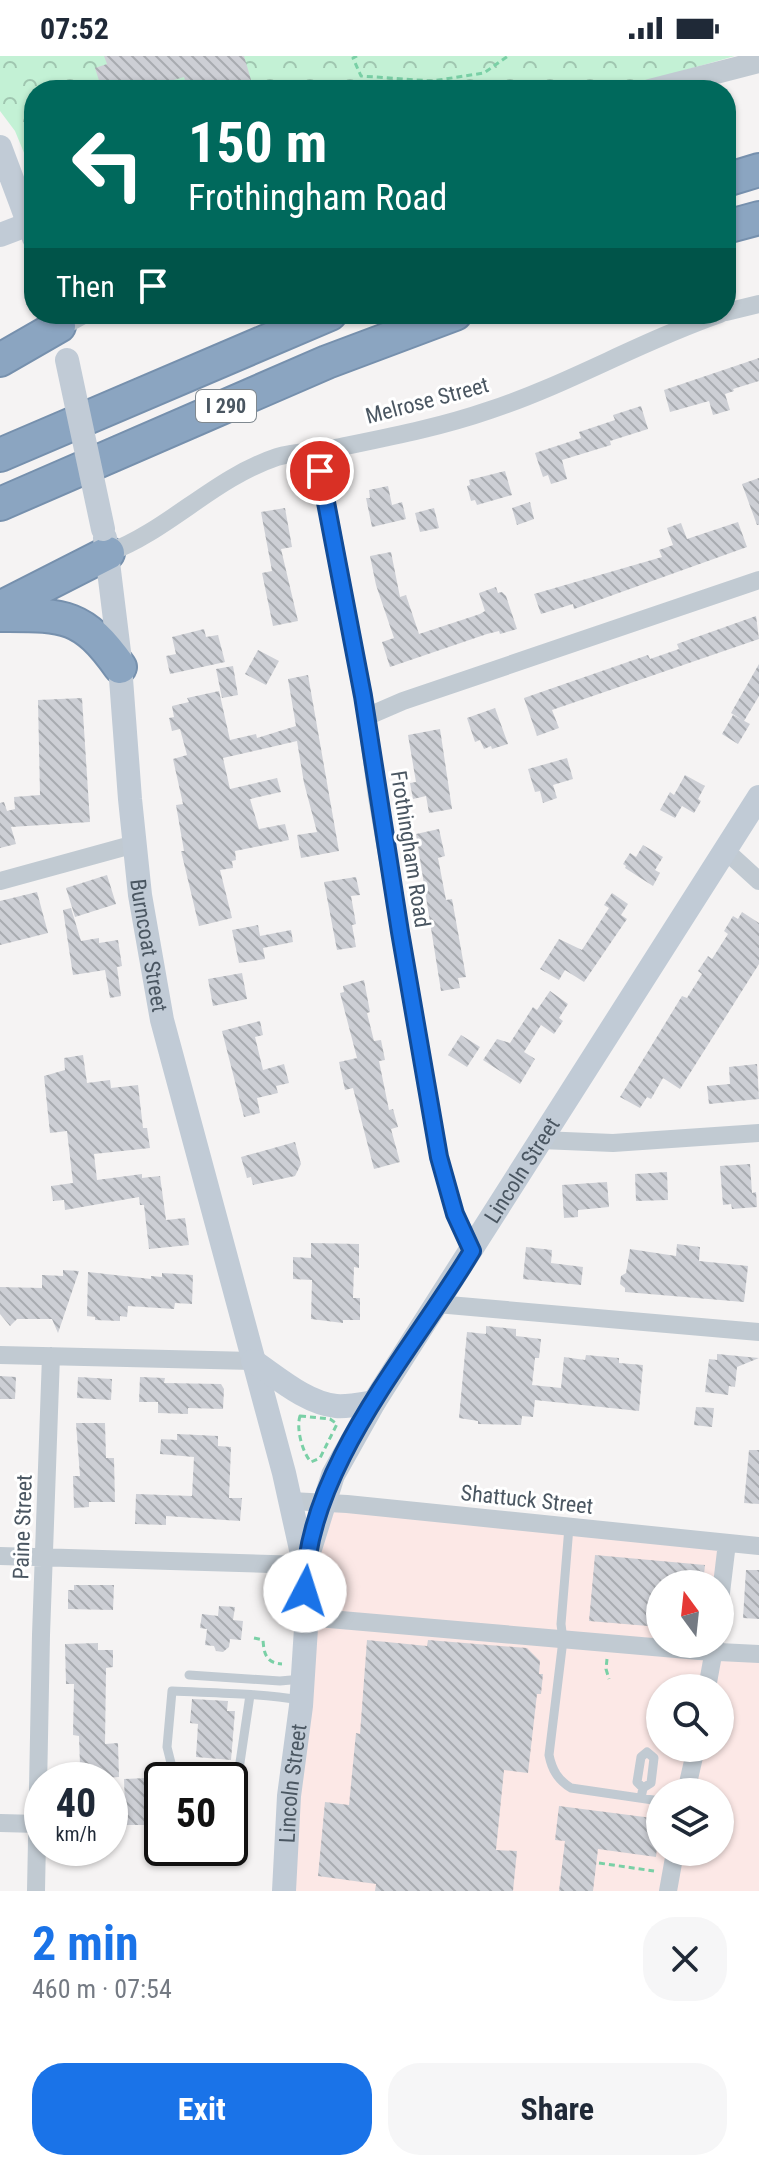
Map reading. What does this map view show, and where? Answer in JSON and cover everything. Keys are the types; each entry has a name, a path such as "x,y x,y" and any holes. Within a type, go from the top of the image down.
{"highway":[{"path":"736,177 759,170"},
{"path":"736,224 759,218"},
{"path":"0,360 56,324"},
{"name":"I 290","path":"0,455 307,324"},
{"name":"I 290","path":"0,504 327,362 428,324"},
{"path":"0,514 68,475"},
{"path":"0,608 106,541"},
{"path":"0,615 37,615 77,624 101,640 120,667"}],"main road":[{"path":"0,147 24,210"},
{"path":"0,235 24,232"},
{"name":"Burncoat Street","path":"65,324 67,360 106,541 140,895 162,1020 291,1501 305,1565"},
{"name":"Lincoln Street","path":"284,1891 289,1796 302,1690 305,1565 333,1475 374,1402 759,797"},
{"path":"253,1361 325,1404 340,1407 374,1402"}],"street":[{"path":"689,80 759,62"},
{"path":"736,310 759,304"},
{"name":"Melrose Street","path":"106,541 131,544 222,483 279,456 420,431 488,411 558,385 652,340 694,324"},
{"name":"Frothingham Road","path":"317,451 366,717 439,1157 455,1214 472,1251"},
{"path":"366,717 403,701 759,580"},
{"path":"0,881 135,844"},
{"path":"725,850 759,881"},
{"path":"541,1140 613,1143 759,1133"},
{"path":"437,1304 759,1332"},
{"path":"0,1355 253,1361"},
{"name":"Paine Street","path":"39,1762 51,1356"},
{"name":"Shattuck Street","path":"291,1501 759,1546"},
{"path":"724,1570 727,1543"},
{"path":"0,1556 305,1565"},
{"path":"306,1617 646,1644"},
{"path":"734,1651 759,1654"},
{"path":"0,1823 24,1824"},
{"name":"Paine Street","path":"36,1891 37,1866"},
{"path":"668,1891 672,1866"}],"lane":[{"path":"569,1527 561,1624 563,1640 549,1755 551,1766 562,1783 571,1788 646,1795"},
{"path":"189,1675 280,1681 302,1690"},
{"path":"250,1695 238,1776 172,1767 167,1747 172,1691 250,1695 302,1690"}],"path":[{"path":"357,56 353,58 361,76 418,80"},
{"path":"438,80 484,73 508,56"},
{"path":"300,1416 330,1419 337,1424 320,1458 315,1461 311,1462 306,1456 298,1423 300,1416"},
{"path":"254,1638 263,1640 264,1655 269,1660 282,1664"},
{"path":"608,1649 606,1669 609,1679"},
{"path":"599,1863 658,1872"}],"shaded area":[{"path":"323,1502 727,1543 722,1570 646,1570 646,1658 734,1658 734,1651 759,1654 759,1891 284,1891"}],"green space":[{"path":"0,56 735,56 650,80 24,80 24,153 15,131 0,111"}],"building":[{"path":"104,56 244,56 251,80 185,80 184,77 174,80 99,80 95,68 107,64"},
{"path":"759,358 759,381 725,394 730,410 713,415 709,401 670,412 664,390"},
{"path":"641,406 648,429 610,441 611,445 562,460 567,479 551,484 548,475 543,477 535,453 581,438 579,432 615,420 613,415"},
{"path":"505,471 512,495 477,505 475,500 471,501 467,486 470,485 469,480"},
{"path":"759,478 759,525 757,525 742,484"},
{"path":"388,486 392,505 402,502 406,519 372,527 366,498 370,498 369,490"},
{"path":"530,502 534,519 517,525 512,508"},
{"path":"285,508 292,547 281,549 298,621 273,626 262,573 272,571 261,512"},
{"path":"434,508 439,528 420,532 415,513"},
{"path":"738,522 747,547 574,609 573,604 541,614 534,594 662,557 659,550 673,545 667,528 681,523 687,539"},
{"path":"391,552 400,597 406,595 419,634 485,611 479,593 496,587 498,593 506,596 517,629 487,634 390,667 382,642 394,638 370,556"},
{"path":"756,616 759,639 552,710 559,728 537,736 524,698 648,655 650,659 679,649 677,644"},
{"path":"204,629 206,637 218,635 225,662 170,674 166,656 176,654 172,637"},
{"path":"258,650 279,661 266,685 245,674"},
{"path":"759,664 759,696 744,721 731,713"},
{"path":"233,666 238,695 222,698 216,669"},
{"path":"308,675 339,851 301,858 297,835 317,832 297,741 223,758 230,789 277,778 281,792 250,799 259,829 285,824 289,840 235,851 233,868 220,870 232,918 199,926 181,851 184,851 176,805 183,804 173,759 187,755 180,729 172,731 169,718 174,717 172,706 189,702 187,698 219,691 230,740 256,734 257,738 296,726 288,679"},
{"path":"82,698 90,822 11,827 16,844 0,848 0,803 4,802 7,811 15,809 14,797 40,795 38,700"},
{"path":"495,708 508,744 484,749 480,740 475,742 467,718"},
{"path":"733,715 750,724 738,744 722,734"},
{"path":"440,729 452,809 429,813 426,796 413,799 410,783 416,782 408,735"},
{"path":"567,758 573,779 553,785 557,798 543,803 540,791 535,792 528,769"},
{"path":"685,775 705,786 694,813 682,806 675,818 660,810 670,792 674,795"},
{"path":"439,829 445,856 438,858 446,900 452,899 466,977 458,978 460,988 441,991 416,834"},
{"path":"643,845 663,857 655,870 660,873 653,886 623,864 630,853 636,857"},
{"path":"107,875 116,904 75,917 66,888"},
{"path":"356,877 360,895 351,896 356,947 337,950 324,882"},
{"path":"37,892 48,933 0,945 0,901"},
{"path":"612,893 628,904 621,915 627,919 584,982 565,970 559,980 540,969 559,939 582,950 609,908 604,905"},
{"path":"71,908 81,941 99,938 99,943 118,940 122,966 117,967 121,996 110,998 105,970 73,975 63,910"},
{"path":"742,912 759,923 759,964 680,1089 663,1078 651,1099 647,1097 640,1108 620,1097 682,996 687,998 702,974 698,971 708,956 712,959 728,934 724,931 733,916 738,919"},
{"path":"258,925 260,936 291,930 293,942 263,948 265,959 239,963 232,930"},
{"path":"242,973 247,999 213,1006 208,979"},
{"path":"364,980 374,1041 381,1040 385,1060 379,1061 389,1110 393,1109 398,1127 391,1129 400,1162 374,1169 353,1088 345,1090 339,1062 357,1058 340,993 344,992 343,986"},
{"path":"550,991 568,1004 559,1018 563,1021 554,1034 541,1025 524,1052 535,1059 520,1084 483,1060 497,1039 510,1043 533,1007 537,1010"},
{"path":"260,1021 263,1035 255,1037 263,1070 284,1064 289,1083 276,1086 278,1093 257,1098 260,1113 244,1117 222,1031"},
{"path":"461,1035 480,1047 467,1067 448,1055"},
{"path":"83,1055 87,1083 110,1080 111,1088 138,1085 143,1128 147,1128 150,1148 94,1154 97,1180 142,1174 142,1178 160,1176 166,1220 185,1218 189,1245 149,1249 144,1205 140,1205 139,1197 65,1210 64,1200 53,1201 51,1186 73,1183 67,1131 50,1133 44,1076 65,1070 64,1058"},
{"path":"757,1064 759,1099 709,1104 707,1086 730,1084 729,1067"},
{"path":"295,1142 301,1164 295,1176 253,1185 251,1177 247,1178 241,1157"},
{"path":"750,1164 752,1193 756,1192 757,1207 732,1209 731,1204 723,1205 720,1166"},
{"path":"667,1172 668,1200 636,1201 635,1174"},
{"path":"607,1182 609,1207 578,1210 578,1217 564,1218 562,1185"},
{"path":"311,1243 359,1244 359,1268 354,1267 353,1298 360,1298 360,1320 343,1320 343,1323 311,1319 312,1280 293,1279 293,1257 311,1258"},
{"path":"677,1244 700,1247 699,1261 748,1266 744,1302 625,1292 620,1284 621,1276 626,1273 630,1249 676,1256"},
{"path":"526,1247 552,1250 551,1263 583,1267 581,1285 523,1279"},
{"path":"63,1270 79,1271 58,1333 52,1319 17,1319 10,1326 0,1314 0,1287 42,1288 42,1275 63,1276"},
{"path":"88,1272 151,1279 151,1276 162,1277 162,1273 193,1275 192,1304 175,1303 174,1309 128,1306 127,1317 120,1316 120,1321 95,1320 95,1317 87,1316"},
{"path":"486,1326 516,1329 516,1336 541,1339 532,1385 561,1388 564,1357 585,1360 586,1355 619,1358 619,1363 643,1365 639,1411 535,1400 533,1417 522,1416 521,1425 478,1424 478,1421 459,1418 467,1332 486,1334"},
{"path":"717,1354 759,1358 737,1367 735,1387 729,1386 728,1395 705,1392 709,1359 717,1360"},
{"path":"0,1376 16,1377 15,1399 0,1399"},
{"path":"78,1377 112,1379 111,1400 77,1398"},
{"path":"140,1377 165,1378 164,1383 221,1384 224,1389 223,1409 188,1408 188,1414 158,1413 158,1402 139,1402"},
{"path":"696,1407 714,1408 712,1427 694,1425"},
{"path":"76,1423 105,1423 106,1458 114,1458 115,1502 89,1502 89,1507 74,1508 73,1476 80,1476"},
{"path":"177,1434 218,1436 218,1446 231,1447 229,1498 242,1498 240,1521 166,1516 166,1525 135,1524 136,1494 192,1496 194,1457 160,1454 161,1439 177,1440"},
{"path":"749,1450 759,1450 759,1504 744,1503"},
{"path":"595,1555 705,1565 704,1570 646,1570 646,1626 589,1621"},
{"path":"746,1570 759,1570 759,1619 743,1618"},
{"path":"74,1585 114,1585 113,1610 68,1609 68,1590 74,1590"},
{"path":"219,1606 235,1607 233,1620 243,1621 241,1640 230,1639 229,1647 223,1652 205,1645 207,1629 200,1628 202,1614 218,1616"},
{"path":"367,1640 427,1646 428,1640 527,1648 540,1661 539,1674 543,1674 541,1694 537,1694 528,1773 504,1770 496,1850 517,1851 513,1891 375,1891 376,1884 318,1876 325,1802 349,1805 356,1733 360,1734"},
{"path":"98,1643 98,1650 113,1650 113,1667 106,1668 105,1744 118,1743 119,1762 80,1762 79,1736 73,1735 74,1684 66,1684 65,1644"},
{"path":"192,1699 228,1701 227,1711 235,1711 231,1760 196,1757 198,1724 190,1723"},
{"path":"144,1778 144,1825 128,1825 128,1779"},
{"path":"559,1806 646,1817 646,1856 598,1849 593,1891 559,1891 565,1841 555,1840"}],"route":[{"path":"305,1591 305,1565 333,1475 374,1402 472,1251 455,1214 439,1157 363,696 320,471"}]}
